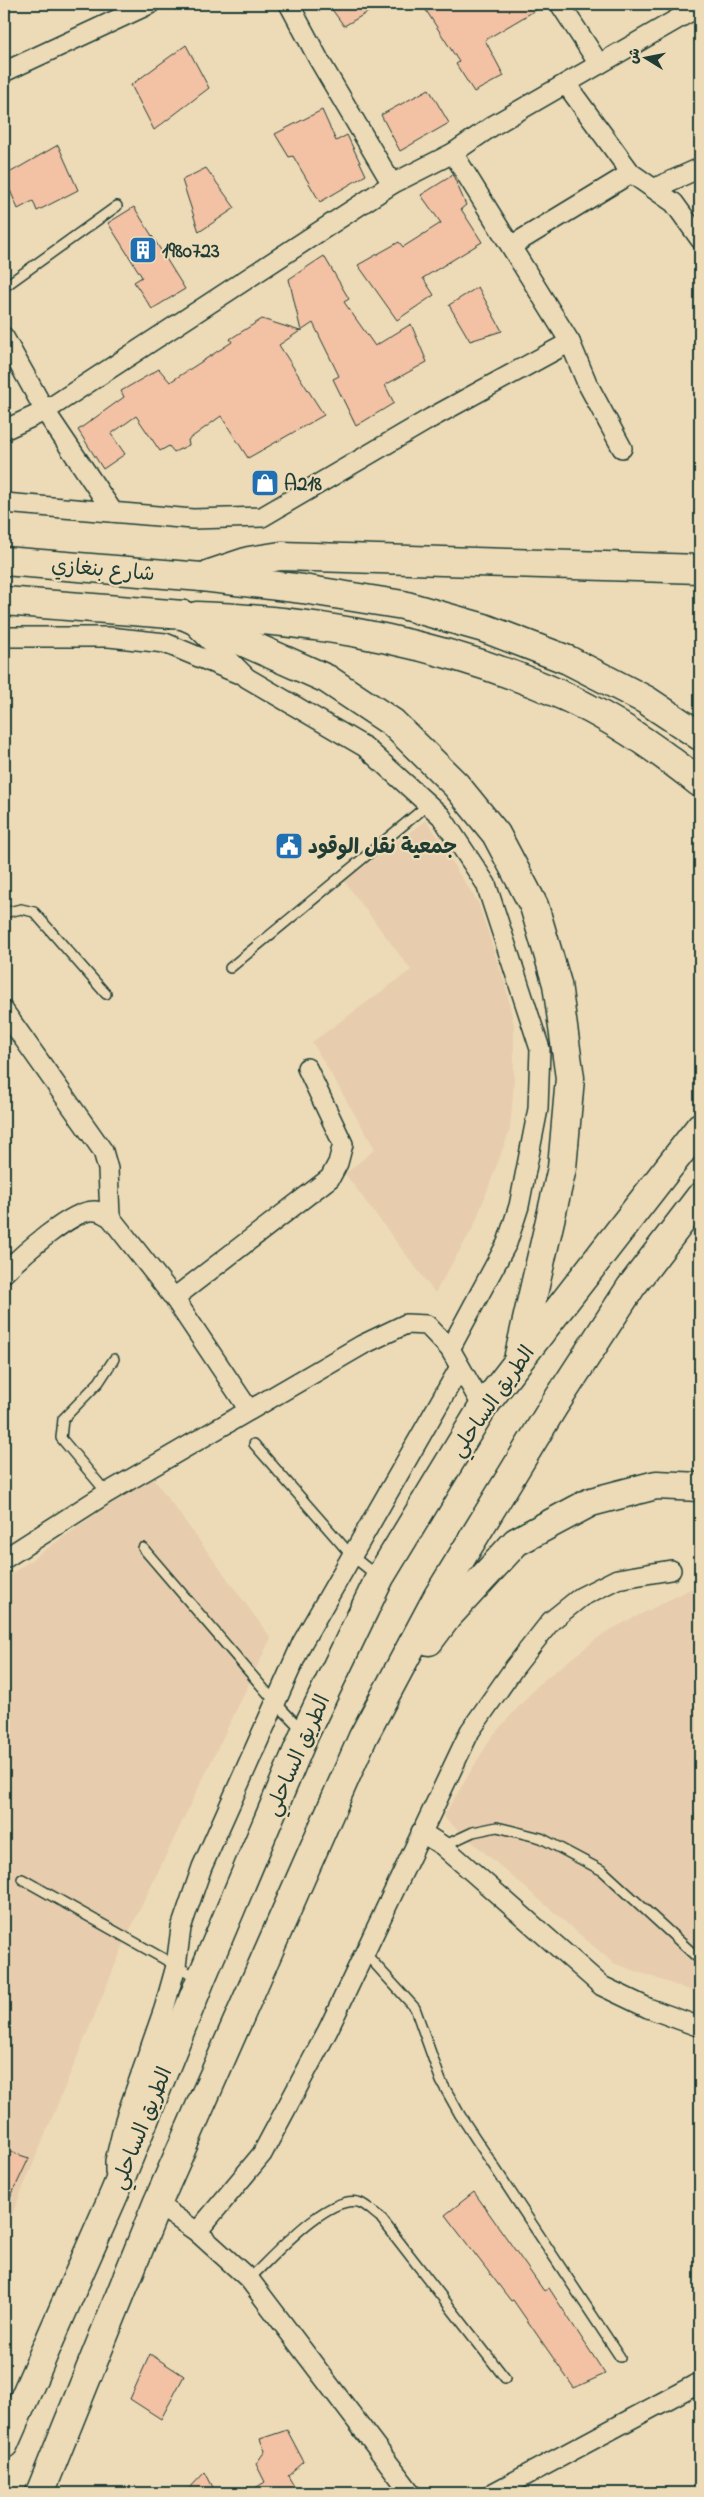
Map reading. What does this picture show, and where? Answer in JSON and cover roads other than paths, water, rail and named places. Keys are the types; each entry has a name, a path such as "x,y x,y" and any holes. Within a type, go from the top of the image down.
{"main road":[{"path":"202,577 249,561 281,556 700,569"},
{"name":"شارع بنغازي","path":"4,561 202,577 303,588 403,605 484,628 568,660 646,700 700,736"},
{"name":"شارع بنغازي","path":"4,601 183,615 252,618 348,631 439,652 508,674 566,697 659,752 700,783"},
{"path":"183,615 327,679 393,723 456,785 496,834 534,906 557,984 570,1078 562,1168 518,1360"},
{"name":"الطريق الساحلي","path":"4,2444 14,2409 115,2192 201,1979 305,1733 380,1577 483,1407 700,1127"},
{"name":"الطريق الساحلي","path":"40,2493 157,2204 363,1737 438,1596 555,1404 631,1287 700,1197"},
{"path":"363,1737 424,1647 447,1617 516,1542 590,1502 656,1485 700,1487"}],"street":[{"path":"4,72 150,4"},
{"path":"289,4 319,60 392,184"},
{"path":"560,4 599,64"},
{"path":"4,430 45,411 392,184 453,152 494,125 700,6"},
{"path":"566,84 632,173 674,203 700,239"},
{"path":"453,152 570,342 587,383 622,448"},
{"path":"655,188 700,168"},
{"path":"511,246 632,173"},
{"path":"4,337 45,411 113,512"},
{"path":"4,503 193,519 262,517 439,414 570,342"},
{"path":"183,615 247,678"},
{"path":"4,637 109,637 165,644 247,678 366,747 442,816 486,884 540,1049 538,1109 519,1206 507,1243 450,1349"},
{"path":"4,1011 103,1151 108,1169 110,1217"},
{"path":"174,1298 330,1178 343,1144 307,1068"},
{"path":"4,1273 23,1254 73,1216 95,1210 110,1217 174,1298 249,1410"},
{"path":"4,1559 107,1493 362,1345 406,1324 427,1325 450,1349 483,1407"},
{"path":"115,2192 115,2161 125,2120 164,2009 176,1966 181,1928 202,1867 302,1643 460,1367"},
{"path":"197,2232 262,2154 296,2093 365,1953 470,1731 514,1668 551,1622 581,1597 617,1579 672,1570"},
{"path":"421,1832 443,1846 602,1986 648,2008 700,2027"},
{"path":"157,2204 197,2232 249,2279 411,2493"},
{"path":"493,2493 700,2382"}],"lane":[{"path":"4,287 117,206"},
{"path":"230,968 429,804"},
{"path":"4,913 21,909 34,912 106,994"},
{"path":"107,1493 61,1438 63,1419 99,1382 114,1359"},
{"path":"254,1444 351,1555 380,1577"},
{"path":"143,1548 276,1703 305,1733"},
{"path":"443,1846 474,1832 497,1827 541,1838 603,1871 700,1960"},
{"path":"22,1879 201,1979"},
{"path":"365,1953 415,2008 441,2081 460,2115 620,2357"},
{"path":"249,2279 320,2212 344,2201 360,2202 380,2217 505,2378"}],"place":[{"name":"1980723","path":"143,250"},
{"name":"A218","path":"265,483"},
{"name":"جمعية نقل الوقود","path":"289,846"}]}
